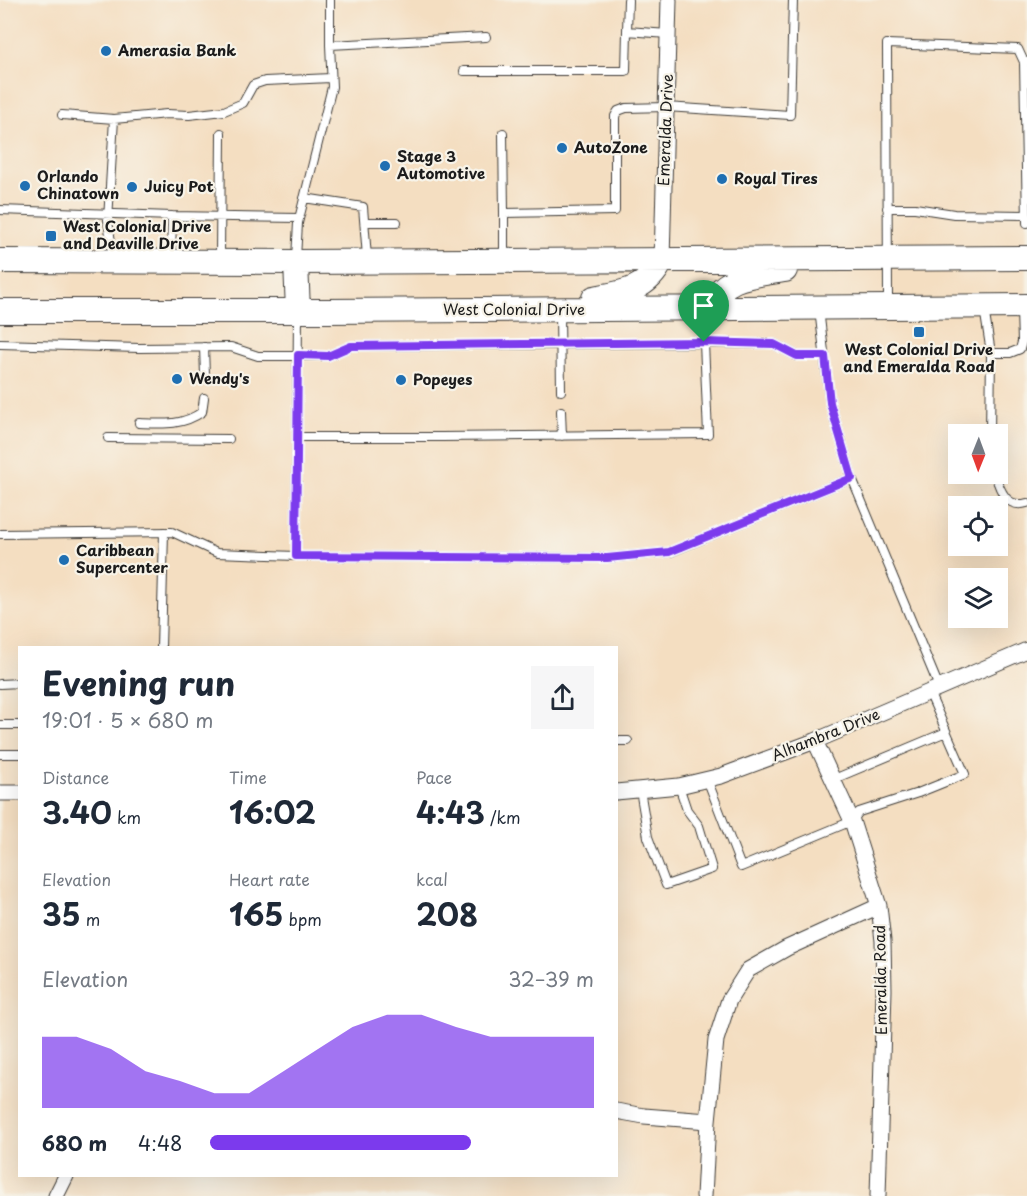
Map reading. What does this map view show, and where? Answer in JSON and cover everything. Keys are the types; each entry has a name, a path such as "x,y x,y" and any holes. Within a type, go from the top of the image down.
{"highway":[{"path":"708,309 721,288 740,278 852,258"},
{"path":"0,261 368,262 1027,258"},
{"path":"520,310 627,292 646,282 662,260"},
{"path":"0,269 43,261"},
{"path":"296,262 298,311"},
{"name":"West Colonial Drive","path":"0,311 1024,306"}],"street":[{"name":"Emeralda Drive","path":"662,260 669,0"},
{"name":"Alhambra Drive","path":"618,792 679,786 768,759 1027,650"},
{"name":"Emeralda Road","path":"815,741 852,821 879,906 883,941 884,990 878,1196"},
{"path":"0,793 18,793"},
{"path":"704,1196 716,1040 729,1000 748,970 787,948 879,906"},
{"path":"618,1111 644,1116 708,1121"},
{"path":"56,1196 66,1177"}],"lane":[{"path":"296,262 299,218 332,87 330,0"},
{"path":"464,71 626,71 628,0"},
{"path":"504,213 615,211 615,116 618,111 626,108 666,107 789,115 793,0"},
{"path":"627,31 668,34"},
{"path":"330,45 486,38"},
{"path":"888,307 887,44 1018,49 1026,62 1027,223"},
{"path":"62,115 114,119 224,111 243,103 253,85 265,81 331,78"},
{"path":"113,262 109,213 114,119"},
{"path":"220,262 221,133"},
{"path":"503,133 504,261"},
{"path":"304,198 363,207 368,262"},
{"path":"887,208 915,208 954,214 1027,215"},
{"path":"0,210 299,218"},
{"path":"171,262 172,216"},
{"path":"365,222 397,222"},
{"path":"991,353 1010,353 1020,349 1024,306"},
{"path":"984,307 991,353 990,424"},
{"path":"707,779 741,867 852,821 859,812 918,793 965,774 946,732 934,690 852,478 830,403 819,308"},
{"path":"297,436 708,434 704,342 708,309"},
{"path":"560,310 561,391"},
{"path":"296,556 298,311"},
{"path":"0,344 139,348 231,347 258,356 328,356 351,346 704,342 774,344 797,356 825,356"},
{"path":"204,347 204,375"},
{"path":"139,423 181,423 191,420 202,412 204,398"},
{"path":"561,411 562,436"},
{"path":"108,438 229,439"},
{"path":"0,534 172,532 217,553 296,556 607,558 669,552 852,478"},
{"path":"999,484 1006,500 1015,505 1027,504"},
{"path":"161,646 164,532"},
{"path":"0,684 18,683"},
{"path":"0,725 18,725"},
{"path":"834,779 946,732"},
{"path":"618,741 628,741"},
{"path":"0,754 18,754"},
{"path":"640,790 648,837 666,885 712,868 699,826 687,810 679,786"}],"place":[{"name":"Amerasia Bank","path":"106,51"},
{"name":"AutoZone","path":"562,148"},
{"name":"Stage 3 Automotive","path":"385,166"},
{"name":"Royal Tires","path":"722,179"},
{"name":"Orlando Chinatown","path":"25,186"},
{"name":"Juicy Pot","path":"132,187"},
{"name":"West Colonial Drive and Deaville Drive","path":"51,236"},
{"name":"West Colonial Drive and Emeralda Road","path":"919,332"},
{"name":"Wendy's","path":"177,379"},
{"name":"Popeyes","path":"401,380"},
{"name":"Caribbean Supercenter","path":"64,560"}],"route":[{"path":"704,342 774,344 797,356 825,356 830,403 852,478 669,552 607,558 296,556 298,355 328,356 351,346 704,342"}]}
